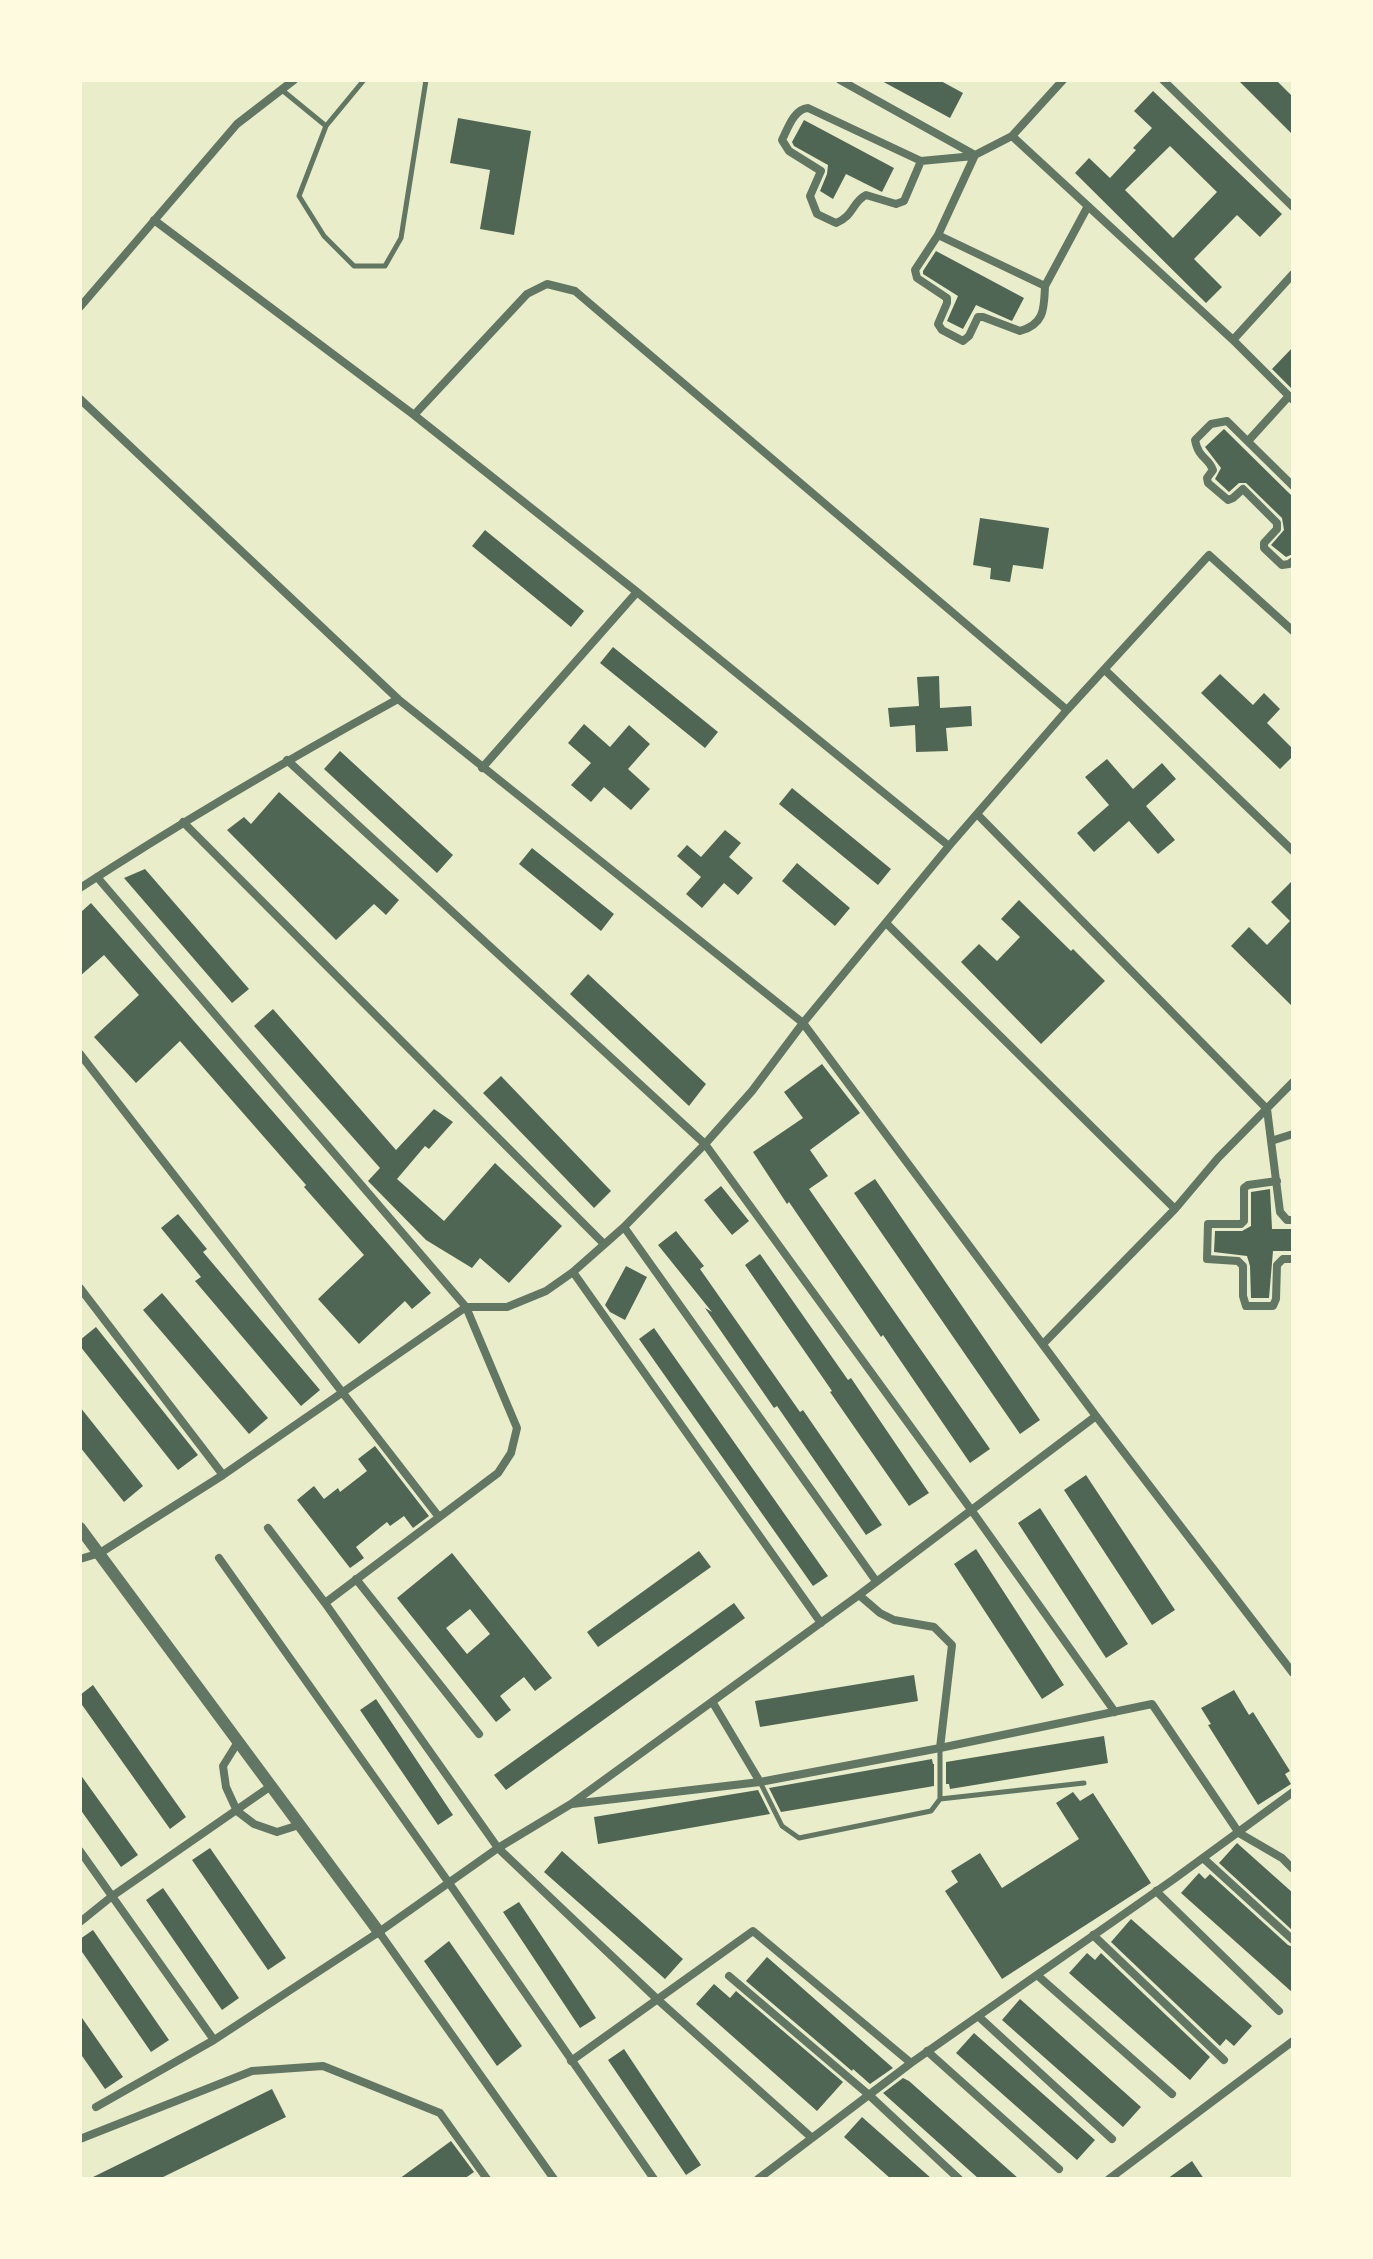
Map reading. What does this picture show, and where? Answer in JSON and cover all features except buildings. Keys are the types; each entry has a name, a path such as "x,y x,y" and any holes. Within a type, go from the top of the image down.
{"street":[{"path":"80,307 237,124 294,80"},
{"path":"840,80 975,155"},
{"path":"921,161 904,201 896,204 866,195 859,198 849,216 836,223 817,214 810,196 821,171 789,151 782,140 796,114 808,108 921,161 975,155 1012,136 1063,80"},
{"path":"1163,80 1293,207"},
{"path":"1012,136 1233,340 1291,398 1249,440"},
{"path":"975,155 938,235 915,270 917,278 947,298 938,324 942,330 963,341 969,336 978,317 1020,331 1036,324 1044,310 1045,286 1088,206"},
{"path":"154,220 414,415 949,846"},
{"path":"938,235 1045,286"},
{"path":"1233,340 1293,274"},
{"path":"414,415 527,294 547,284 575,291 1067,710"},
{"path":"80,399 398,699 803,1023 1096,1416 1293,1673"},
{"path":"1293,486 1227,421 1211,424 1195,440 1198,453 1213,466 1208,483 1228,500 1243,489 1277,523 1277,529 1264,543 1264,548 1282,565 1293,561"},
{"path":"80,1559 100,1553 223,1475 466,1307 507,1307 546,1291 573,1272 624,1227 752,1091 803,1023 949,846 1067,710 1209,555 1293,631"},
{"path":"482,768 637,592"},
{"path":"1105,670 1293,851"},
{"path":"80,888 287,760 398,699"},
{"path":"287,760 705,1144 1115,1712"},
{"path":"977,814 1267,1109 1280,1212 1287,1220 1293,1220"},
{"path":"183,822 604,1244"},
{"path":"97,877 466,1307 517,1428 511,1453 498,1473 325,1603"},
{"path":"886,923 1175,1209"},
{"path":"80,1054 439,1517"},
{"path":"1044,1343 1293,1082"},
{"path":"1271,1141 1293,1134"},
{"path":"1277,1181 1244,1188 1244,1221 1241,1224 1208,1224 1207,1259 1238,1261 1243,1266 1246,1306 1273,1306 1277,1265 1283,1259 1293,1259"},
{"path":"624,1227 876,1581"},
{"path":"573,1272 821,1623"},
{"path":"80,1288 223,1475"},
{"path":"96,2107 214,2040 379,1932 498,1848 571,1804 713,1703 1096,1416"},
{"path":"80,1528 379,1932 554,2179"},
{"path":"268,1528 325,1603 498,1848 657,1999 812,2138"},
{"path":"219,1558 654,2179"},
{"path":"356,1579 479,1734"},
{"path":"859,1595 880,1613 894,1620 934,1627 952,1645 940,1748"},
{"path":"713,1703 760,1782"},
{"path":"571,1804 760,1782 1152,1704 1239,1833 1282,1858 1293,1869"},
{"path":"238,1742 223,1766 226,1787 237,1811 254,1824 277,1832 299,1825"},
{"path":"80,1922 271,1786"},
{"path":"758,2179 927,2051 1293,1792"},
{"path":"80,1851 214,2040"},
{"path":"1203,1858 1293,1940"},
{"path":"1156,1891 1279,2011"},
{"path":"571,2061 753,1931 911,2063"},
{"path":"1093,1935 1224,2060"},
{"path":"1037,1975 1172,2094"},
{"path":"729,1976 869,2095 959,2179"},
{"path":"978,2016 1112,2139"},
{"path":"1109,2179 1293,2041"},
{"path":"927,2051 1059,2169"},
{"path":"80,2139 252,2071 323,2066 440,2113 487,2179"}],"lane":[{"path":"364,80 326,126 299,196 324,236 354,266 385,266 401,238 426,80"},
{"path":"282,90 326,126"},
{"path":"760,1782 782,1826 799,1838 931,1811 940,1799 940,1748"},
{"path":"940,1799 1084,1783"}]}
